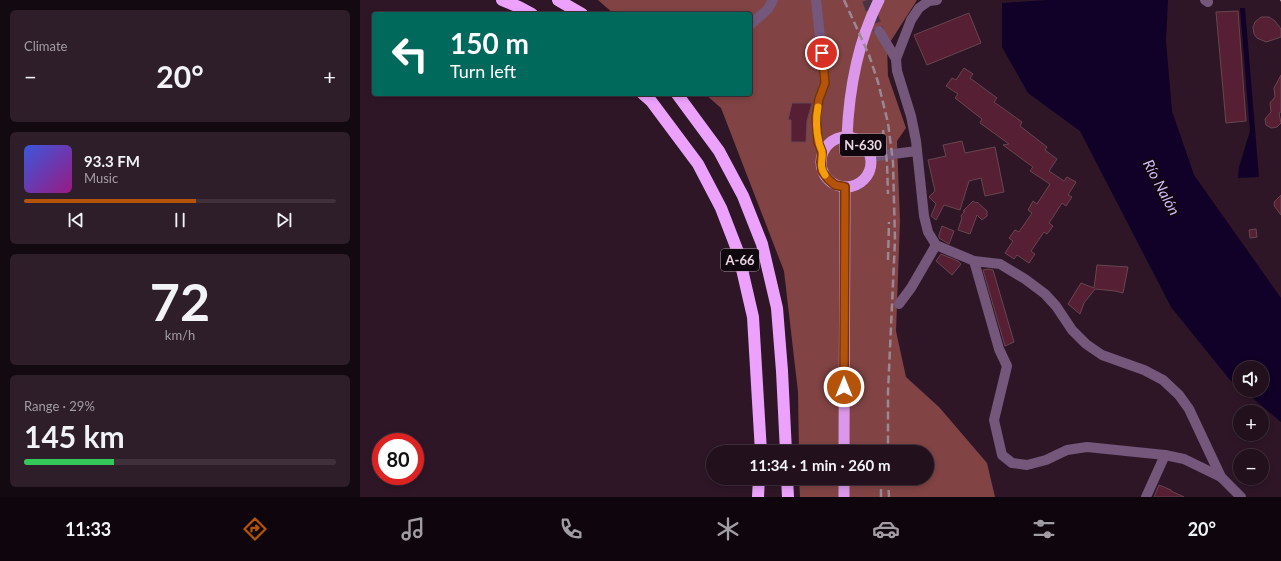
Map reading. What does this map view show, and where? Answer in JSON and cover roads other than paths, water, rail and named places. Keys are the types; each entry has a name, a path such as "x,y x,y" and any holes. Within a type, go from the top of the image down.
{"highway":[{"path":"502,0 528,12"},
{"path":"558,0 579,12"},
{"name":"N-630","path":"846,137 849,104 859,50 869,19 879,0"},
{"name":"A-66","path":"645,96 651,101 698,164 721,208 738,252 753,317 760,445"},
{"name":"A-66","path":"679,96 719,151 743,196 762,244 777,308 786,445"},
{"name":"N-630","path":"846,137 859,141 868,151 871,164 866,176 857,184 845,187 835,185 828,179 822,171 821,162 822,152 828,144 836,139 846,137"},
{"path":"844,445 845,187"},
{"path":"758,497 759,485"},
{"path":"761,485 762,497"},
{"path":"787,485 788,497"},
{"path":"844,485 844,497"}],"street":[{"path":"752,23 768,9 773,0"},
{"path":"816,0 825,83 819,99 816,117 818,142 822,152"},
{"path":"937,0 930,1 920,8 911,20 896,59 897,71 911,116 917,151 924,216 928,232 936,245 974,261 1000,264 1025,279 1045,294 1056,306 1072,330 1086,344 1102,355 1144,370 1163,380 1179,395 1189,409 1221,477"},
{"path":"879,31 896,59"},
{"path":"869,157 917,151"},
{"path":"899,304 911,288 936,245"},
{"path":"974,261 999,349 1006,366 994,420 1002,455 1012,463 1027,464 1046,460 1067,450 1088,447 1184,459 1221,477 1241,497"},
{"path":"1146,497 1165,456"}],"water":[{"name":"Río Nalón","path":"1048,0 1168,0 1166,41 1172,111 1194,175 1281,298 1281,422 1269,412 1269,405 1261,405 1251,397 1269,397 1269,361 1233,361 1233,382 1230,380 1171,307 1080,131 1028,93 1002,47 1002,3"},
{"path":"1240,8 1245,8 1259,177 1238,178 1239,167 1250,131"}],"tunnel":[{"path":"867,0 879,31"}],"railway":[{"path":"844,0 869,55 878,82 888,123 893,162 895,240 888,392 888,445"},
{"path":"883,130 887,162 888,194"},
{"path":"888,260 889,222"},
{"path":"881,485 881,497"},
{"path":"888,485 889,497"}]}
